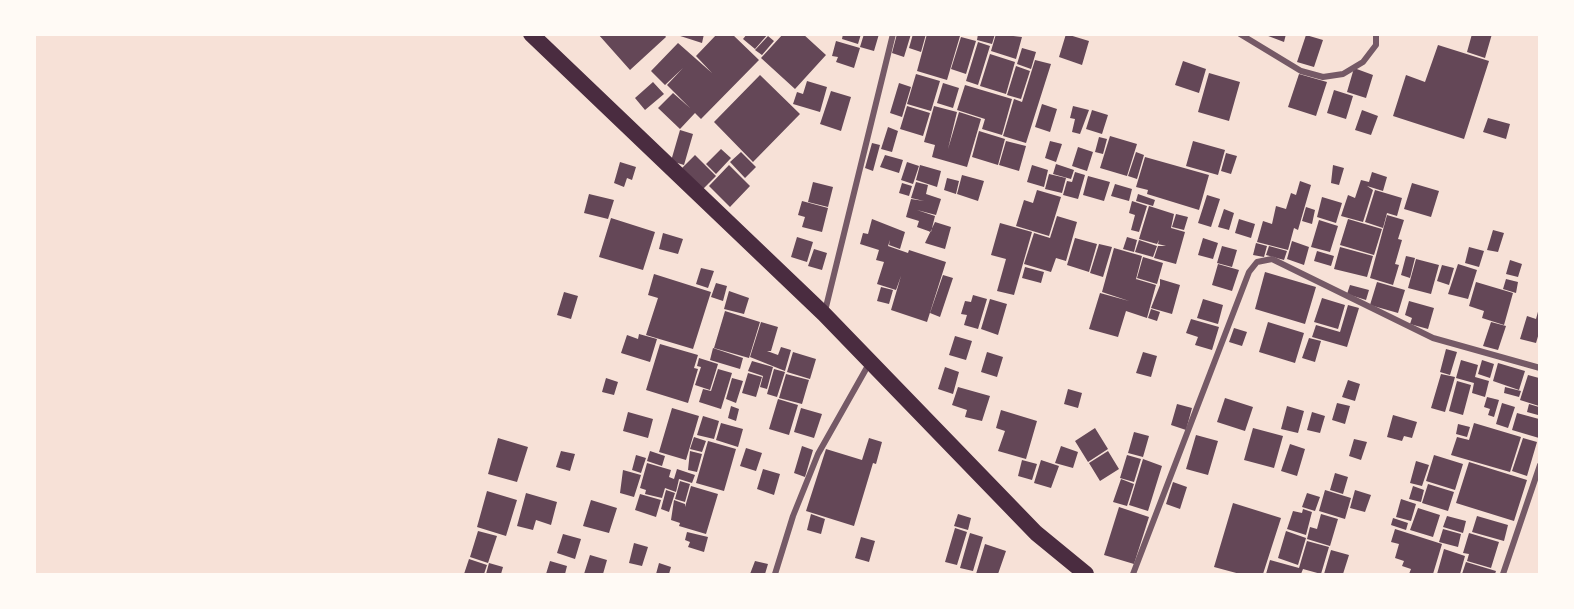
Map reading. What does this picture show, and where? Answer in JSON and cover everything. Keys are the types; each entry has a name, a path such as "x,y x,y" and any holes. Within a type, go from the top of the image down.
{"highway":[{"path":"531,34 824,314 1036,533 1086,574"}],"street":[{"path":"824,314 893,34"},
{"path":"1240,34 1301,71 1323,77 1343,74 1363,62 1376,45 1376,34"},
{"path":"1133,574 1249,272 1257,262 1272,258 1433,338 1539,368"},
{"path":"775,574 793,516 818,454 870,362"},
{"path":"1503,574 1539,465"}],"building":[{"path":"598,34 664,34 666,37 630,70"},
{"path":"674,34 704,34 702,43"},
{"path":"717,34 732,34 759,60 701,119 695,113 680,129 658,108 673,93 690,108 667,85 683,68 665,85 651,71 678,43 712,73 696,56"},
{"path":"747,34 768,34 755,49 743,39"},
{"path":"783,34 803,34 826,55 795,89 761,58"},
{"path":"843,34 861,34 858,44 842,39"},
{"path":"864,34 879,34 874,51 860,47"},
{"path":"897,34 911,34 904,57 892,53"},
{"path":"913,34 926,34 921,52 909,48"},
{"path":"927,34 960,36 947,80 917,71"},
{"path":"978,34 995,34 992,44 977,40"},
{"path":"996,34 1022,37 1016,59 991,51"},
{"path":"1066,34 1089,41 1082,65 1059,57"},
{"path":"1263,34 1286,34 1284,42"},
{"path":"1472,34 1492,34 1485,58 1467,52"},
{"path":"1306,35 1323,40 1314,67 1297,62"},
{"path":"768,36 774,41 762,55 755,50"},
{"path":"961,37 976,41 966,74 951,69"},
{"path":"836,41 860,48 854,68 836,62 838,57 832,56"},
{"path":"978,42 990,46 978,85 966,81"},
{"path":"1438,45 1489,61 1464,139 1393,116 1406,75 1425,82"},
{"path":"1022,48 1036,52 1031,69 1017,64"},
{"path":"990,54 1015,62 1006,94 980,86"},
{"path":"1035,60 1051,64 1026,143 1003,136 1014,99 1022,102"},
{"path":"1183,61 1206,69 1199,93 1175,85"},
{"path":"1016,66 1030,71 1021,99 1007,95"},
{"path":"1354,68 1373,75 1366,98 1347,92"},
{"path":"1209,73 1240,82 1229,121 1198,112"},
{"path":"916,74 940,81 931,111 907,104"},
{"path":"1299,74 1327,82 1316,116 1288,107"},
{"path":"760,75 800,114 753,162 714,122"},
{"path":"807,81 827,87 820,112 793,104 797,92 803,94"},
{"path":"653,82 664,94 645,110 635,98"},
{"path":"899,83 911,87 902,117 890,113"},
{"path":"943,83 959,88 953,108 937,103"},
{"path":"965,85 1012,99 1002,135 982,129 985,119 957,110"},
{"path":"1334,90 1353,96 1346,119 1327,113"},
{"path":"831,91 851,97 841,131 820,124"},
{"path":"1042,104 1057,109 1050,132 1035,127"},
{"path":"907,106 930,113 923,136 900,129"},
{"path":"934,106 957,112 948,149 959,112 981,119 967,167 932,157 935,145 924,142"},
{"path":"1073,106 1089,110 1080,134 1072,132 1075,119 1070,118"},
{"path":"1092,110 1108,115 1102,134 1086,129"},
{"path":"1362,110 1378,116 1371,135 1355,130"},
{"path":"1488,118 1510,124 1506,139 1483,132"},
{"path":"888,127 898,131 892,152 881,149"},
{"path":"680,130 693,134 684,165 671,161"},
{"path":"979,131 1005,139 998,165 972,157"},
{"path":"1110,136 1137,144 1127,176 1100,168"},
{"path":"1099,137 1107,139 1103,154 1095,152"},
{"path":"1006,141 1026,146 1019,171 999,165"},
{"path":"1050,141 1062,144 1056,162 1045,158"},
{"path":"1193,141 1225,150 1218,175 1186,166"},
{"path":"872,143 880,145 873,171 865,168"},
{"path":"1078,147 1093,152 1087,171 1072,166"},
{"path":"721,149 731,158 716,174 706,164"},
{"path":"741,152 756,167 745,178 730,162"},
{"path":"1136,152 1144,155 1137,179 1128,176"},
{"path":"1226,153 1237,156 1231,174 1221,171"},
{"path":"695,155 716,176 703,189 682,168"},
{"path":"885,155 903,160 899,173 880,167"},
{"path":"1145,157 1209,175 1199,210 1147,194 1148,190 1136,187"},
{"path":"620,162 636,167 632,180 627,178 624,187 614,183"},
{"path":"907,162 919,166 913,184 901,180"},
{"path":"1056,164 1074,170 1071,179 1053,174"},
{"path":"729,165 750,186 730,207 709,186"},
{"path":"920,165 941,171 937,187 916,180"},
{"path":"1032,165 1048,170 1044,187 1027,182"},
{"path":"1333,165 1344,168 1339,185 1331,183"},
{"path":"1075,172 1085,175 1078,199 1063,195 1067,181 1072,182"},
{"path":"1372,172 1387,177 1383,191 1367,186 1373,190 1363,222 1341,216 1348,195 1355,198 1361,180 1369,182"},
{"path":"1049,174 1066,178 1062,193 1045,189"},
{"path":"962,175 984,181 978,201 957,194"},
{"path":"1088,176 1110,182 1104,201 1083,195"},
{"path":"947,178 959,181 956,194 944,190"},
{"path":"1300,181 1311,185 1298,230 1294,228 1288,250 1257,242 1263,221 1272,224 1276,206 1286,209 1291,193 1296,195"},
{"path":"813,182 833,187 828,207 808,202"},
{"path":"916,182 928,185 926,194 941,199 936,215 917,210 935,216 931,232 917,227 919,221 906,217 911,199 924,201 911,198"},
{"path":"902,183 912,186 909,196 899,193"},
{"path":"1412,183 1439,191 1431,217 1404,209"},
{"path":"1115,184 1132,189 1129,201 1111,196"},
{"path":"1037,190 1061,197 1049,236 1016,226 1024,200 1033,203"},
{"path":"1375,190 1402,198 1397,216 1387,213 1383,228 1365,222"},
{"path":"589,194 614,200 608,219 584,213"},
{"path":"1138,194 1155,200 1153,206 1136,201"},
{"path":"1207,195 1220,199 1211,227 1198,223"},
{"path":"1322,197 1342,203 1336,223 1317,217"},
{"path":"802,201 828,208 822,232 802,227 805,217 798,215"},
{"path":"1132,201 1147,206 1139,232 1131,230 1135,215 1129,213"},
{"path":"1149,206 1174,214 1171,228 1185,232 1176,264 1154,258 1158,246 1166,246 1158,244 1159,240 1157,244 1139,239"},
{"path":"1306,207 1315,210 1312,224 1302,221"},
{"path":"1224,209 1234,213 1229,230 1218,227"},
{"path":"1176,214 1188,217 1184,230 1172,227"},
{"path":"1387,215 1404,220 1398,239 1402,240 1395,264 1399,265 1393,285 1370,278"},
{"path":"1057,216 1077,222 1066,261 1056,258 1051,272 1024,264 1034,233 1050,238"},
{"path":"611,218 655,232 643,270 599,257"},
{"path":"872,219 905,232 900,249 889,245 890,240 888,246 946,262 927,322 891,310 901,276 896,290 877,284 884,262 876,260 879,250 860,244 863,233 868,234"},
{"path":"1239,219 1255,224 1251,238 1235,233"},
{"path":"1348,219 1382,229 1374,255 1340,245"},
{"path":"1319,220 1338,226 1330,252 1311,247"},
{"path":"935,222 951,227 945,249 925,243"},
{"path":"1000,223 1032,232 1014,295 997,291 1006,259 991,255"},
{"path":"1493,230 1504,233 1498,252 1487,250"},
{"path":"663,233 683,239 678,254 659,249"},
{"path":"797,237 813,242 807,262 791,257"},
{"path":"1127,237 1137,240 1134,252 1123,249"},
{"path":"1075,238 1097,244 1089,272 1067,265"},
{"path":"1203,238 1218,243 1213,259 1198,255"},
{"path":"1139,240 1157,246 1153,257 1135,252"},
{"path":"1292,241 1309,247 1304,265 1287,259"},
{"path":"1256,243 1267,246 1264,257 1253,255"},
{"path":"1099,244 1112,247 1103,277 1090,273"},
{"path":"1222,246 1237,250 1232,267 1217,263"},
{"path":"1269,246 1287,251 1284,260 1266,255"},
{"path":"1340,247 1373,256 1367,277 1334,269"},
{"path":"1469,247 1484,251 1479,267 1465,263"},
{"path":"1114,248 1142,256 1136,279 1156,285 1147,318 1126,311 1118,337 1089,329 1100,293 1129,301 1102,292"},
{"path":"814,249 827,253 822,270 808,266"},
{"path":"1317,251 1334,256 1331,266 1314,261"},
{"path":"1406,256 1415,258 1410,278 1401,275"},
{"path":"1143,257 1163,263 1157,284 1137,278"},
{"path":"1416,259 1439,265 1431,294 1408,288"},
{"path":"1510,260 1522,264 1518,277 1506,274"},
{"path":"1218,264 1239,270 1232,291 1212,285"},
{"path":"1458,264 1477,270 1468,299 1448,294"},
{"path":"1442,265 1454,268 1449,285 1437,281"},
{"path":"1025,267 1044,272 1041,283 1022,278"},
{"path":"701,268 714,271 708,288 696,284"},
{"path":"1265,272 1316,287 1305,324 1255,309"},
{"path":"654,274 711,292 693,349 646,335 658,298 648,295"},
{"path":"943,275 953,278 940,317 930,313"},
{"path":"1160,279 1180,285 1172,314 1151,308"},
{"path":"1506,279 1518,282 1516,293 1503,289"},
{"path":"1377,282 1405,290 1398,313 1370,305"},
{"path":"1476,282 1513,293 1504,325 1482,318 1484,311 1469,306"},
{"path":"716,283 727,286 723,301 711,297"},
{"path":"1350,285 1369,290 1366,300 1347,294"},
{"path":"881,287 893,290 889,304 877,301"},
{"path":"729,291 749,298 744,314 724,309"},
{"path":"564,292 578,296 571,319 557,315"},
{"path":"973,295 987,299 978,329 964,325 967,315 961,314 965,301 971,302"},
{"path":"1322,298 1345,305 1338,329 1314,322"},
{"path":"990,299 1007,304 998,335 981,329"},
{"path":"1203,299 1223,305 1218,324 1197,318"},
{"path":"1409,301 1434,308 1428,329 1410,324 1412,318 1405,315"},
{"path":"1348,305 1359,308 1347,347 1312,337 1316,325 1340,332"},
{"path":"1539,308 1539,333 1536,343 1520,339 1527,316 1536,319"},
{"path":"1151,309 1160,312 1157,321 1148,318"},
{"path":"725,311 760,322 749,358 714,348"},
{"path":"1191,319 1219,327 1212,350 1195,345 1198,337 1186,333"},
{"path":"761,322 778,327 771,351 767,351 778,355 781,347 791,350 785,371 750,357"},
{"path":"1268,322 1304,333 1295,363 1259,352"},
{"path":"1491,322 1506,326 1498,350 1483,346"},
{"path":"1234,328 1247,332 1242,346 1229,342"},
{"path":"639,334 657,339 650,362 621,353 627,335 638,339"},
{"path":"955,336 972,341 966,360 949,355"},
{"path":"1309,338 1321,341 1315,362 1302,358"},
{"path":"660,344 698,355 694,368 698,369 688,403 646,390"},
{"path":"713,348 743,358 740,369 710,360"},
{"path":"1446,349 1457,352 1450,375 1440,372"},
{"path":"793,352 816,359 810,379 787,372"},
{"path":"987,352 1003,357 997,377 981,372"},
{"path":"1143,352 1157,356 1151,377 1136,373"},
{"path":"699,358 718,364 710,390 695,385 701,367 697,366"},
{"path":"1461,360 1478,365 1475,377 1489,381 1485,397 1472,393 1474,383 1456,378"},
{"path":"1482,360 1494,364 1490,378 1478,374"},
{"path":"752,361 773,367 767,389 760,387 763,376 748,371"},
{"path":"1498,363 1525,371 1519,390 1493,381"},
{"path":"945,367 959,372 953,394 938,389"},
{"path":"718,369 732,373 721,409 699,402 703,389 711,391"},
{"path":"774,369 785,372 777,397 767,394"},
{"path":"748,373 762,377 756,397 742,393"},
{"path":"786,374 809,380 802,404 779,398"},
{"path":"1441,374 1455,377 1445,412 1431,408"},
{"path":"1528,375 1539,378 1539,406 1520,400"},
{"path":"606,378 618,382 614,395 602,392"},
{"path":"732,378 743,381 736,403 726,399"},
{"path":"1348,380 1360,384 1355,401 1342,397"},
{"path":"1457,381 1471,385 1463,415 1449,411"},
{"path":"958,387 990,396 982,421 965,417 967,410 952,405"},
{"path":"1505,387 1521,391 1519,397 1504,393"},
{"path":"1068,389 1082,393 1078,408 1064,404"},
{"path":"1487,397 1499,400 1494,417 1488,415 1490,409 1484,407"},
{"path":"1225,398 1253,407 1245,431 1217,422"},
{"path":"778,399 798,405 789,435 769,429"},
{"path":"1337,403 1350,406 1345,424 1332,420"},
{"path":"1502,403 1515,407 1508,428 1496,424"},
{"path":"1177,404 1192,408 1186,430 1171,425"},
{"path":"1529,404 1539,407 1538,415 1527,412"},
{"path":"731,406 739,409 736,421 728,418"},
{"path":"1287,406 1304,411 1298,433 1281,429"},
{"path":"672,408 699,416 686,460 659,452"},
{"path":"801,408 822,414 814,438 794,432"},
{"path":"1001,410 1037,421 1026,459 998,451 1005,431 996,428"},
{"path":"628,412 653,419 648,438 623,431"},
{"path":"1312,412 1325,416 1320,433 1307,430"},
{"path":"1517,413 1539,419 1539,438 1512,430"},
{"path":"1393,415 1417,422 1412,438 1404,436 1402,441 1387,437"},
{"path":"703,416 719,421 714,439 697,435"},
{"path":"721,423 743,429 738,447 716,440"},
{"path":"1474,423 1521,437 1510,472 1451,455 1457,437 1469,440"},
{"path":"1458,424 1470,427 1467,437 1456,434"},
{"path":"1095,428 1108,449 1088,462 1075,441"},
{"path":"1253,428 1283,436 1274,468 1244,460"},
{"path":"1134,432 1149,436 1143,457 1128,453"},
{"path":"1196,435 1218,441 1208,475 1186,469"},
{"path":"694,437 706,441 702,452 690,449"},
{"path":"498,438 528,447 517,482 488,474"},
{"path":"869,438 882,442 876,464 873,463 854,526 806,511 826,449 862,460"},
{"path":"1523,438 1537,442 1527,476 1512,471"},
{"path":"1354,439 1367,442 1361,460 1349,456"},
{"path":"708,441 736,449 724,491 696,483"},
{"path":"1290,444 1305,449 1297,476 1281,471"},
{"path":"802,446 813,450 805,477 794,473"},
{"path":"1061,446 1078,452 1073,468 1055,463"},
{"path":"746,448 762,453 756,471 740,466"},
{"path":"561,451 575,454 570,471 556,467"},
{"path":"650,451 665,456 662,466 647,461"},
{"path":"690,451 702,454 697,472 688,470"},
{"path":"1108,451 1119,469 1100,481 1089,463"},
{"path":"636,455 646,458 641,473 632,470"},
{"path":"1127,455 1141,459 1134,482 1120,478"},
{"path":"1434,455 1463,464 1455,490 1426,481"},
{"path":"1143,459 1162,466 1148,511 1129,505"},
{"path":"1022,460 1037,464 1032,480 1018,476"},
{"path":"1041,460 1059,466 1051,488 1034,483"},
{"path":"1416,461 1429,465 1422,486 1410,483"},
{"path":"1469,462 1527,480 1514,521 1456,503"},
{"path":"647,463 671,470 669,477 674,479 677,469 695,475 692,483 679,479 676,492 665,488 662,498 645,494 646,490 640,488"},
{"path":"763,469 780,474 774,495 757,489"},
{"path":"623,470 641,475 634,497 620,493"},
{"path":"1335,473 1348,477 1343,494 1330,490"},
{"path":"1121,479 1134,484 1127,506 1113,502"},
{"path":"680,481 690,484 685,502 675,499"},
{"path":"1173,482 1187,487 1180,509 1166,504"},
{"path":"1428,484 1454,492 1448,511 1422,503"},
{"path":"691,486 718,494 706,534 679,526 680,523 671,520 674,500 685,504 685,507"},
{"path":"1413,486 1424,490 1421,502 1409,499"},
{"path":"666,490 675,493 669,512 661,509"},
{"path":"1325,490 1351,498 1345,519 1319,511"},
{"path":"1355,490 1371,495 1365,512 1350,508"},
{"path":"487,491 517,500 506,536 477,527"},
{"path":"526,493 557,502 551,525 536,520 533,530 517,526"},
{"path":"1307,493 1320,497 1315,511 1302,507"},
{"path":"640,494 661,500 656,517 635,510"},
{"path":"1401,499 1416,504 1411,521 1396,517"},
{"path":"591,500 617,508 609,533 583,526"},
{"path":"1233,503 1281,518 1263,574 1240,574 1214,567"},
{"path":"1119,507 1149,517 1134,564 1104,555"},
{"path":"1418,508 1440,515 1433,537 1410,530"},
{"path":"1303,509 1312,512 1306,535 1287,529 1293,511 1302,513"},
{"path":"811,514 825,519 821,534 807,530"},
{"path":"958,514 971,518 968,530 954,526"},
{"path":"1321,514 1338,519 1330,546 1307,539 1310,527 1317,529"},
{"path":"1447,516 1466,521 1463,533 1443,527"},
{"path":"1477,516 1508,525 1504,541 1472,532"},
{"path":"1393,518 1408,523 1406,530 1391,525"},
{"path":"955,528 967,532 957,565 945,562"},
{"path":"1395,529 1442,544 1433,574 1409,574 1411,569 1402,566 1404,561 1395,558 1399,544 1391,542"},
{"path":"1443,529 1461,534 1458,547 1439,542"},
{"path":"478,531 497,536 488,563 470,557"},
{"path":"1286,531 1306,538 1298,565 1278,558"},
{"path":"687,532 708,537 704,552 688,547 690,542 685,540"},
{"path":"970,533 983,537 973,571 960,568"},
{"path":"1469,533 1499,542 1491,568 1467,561 1469,554 1463,553"},
{"path":"563,534 581,539 575,559 557,553"},
{"path":"861,537 875,541 869,562 855,558"},
{"path":"1307,541 1329,547 1321,574 1303,569 1301,574 1266,574 1270,560 1299,568"},
{"path":"634,543 648,547 642,566 629,563"},
{"path":"985,544 1006,551 998,574 976,574"},
{"path":"1444,549 1465,556 1460,574 1437,574"},
{"path":"1331,550 1349,555 1343,574 1324,574"},
{"path":"590,555 607,560 603,574 584,574"},
{"path":"469,559 487,565 484,574 464,574"},
{"path":"550,561 567,566 565,574 546,574"},
{"path":"755,561 768,564 765,574 750,574"},
{"path":"1466,562 1496,571 1495,574 1462,574"},
{"path":"489,563 503,567 501,574 486,574"},
{"path":"659,563 671,567 669,574 656,574"}]}
